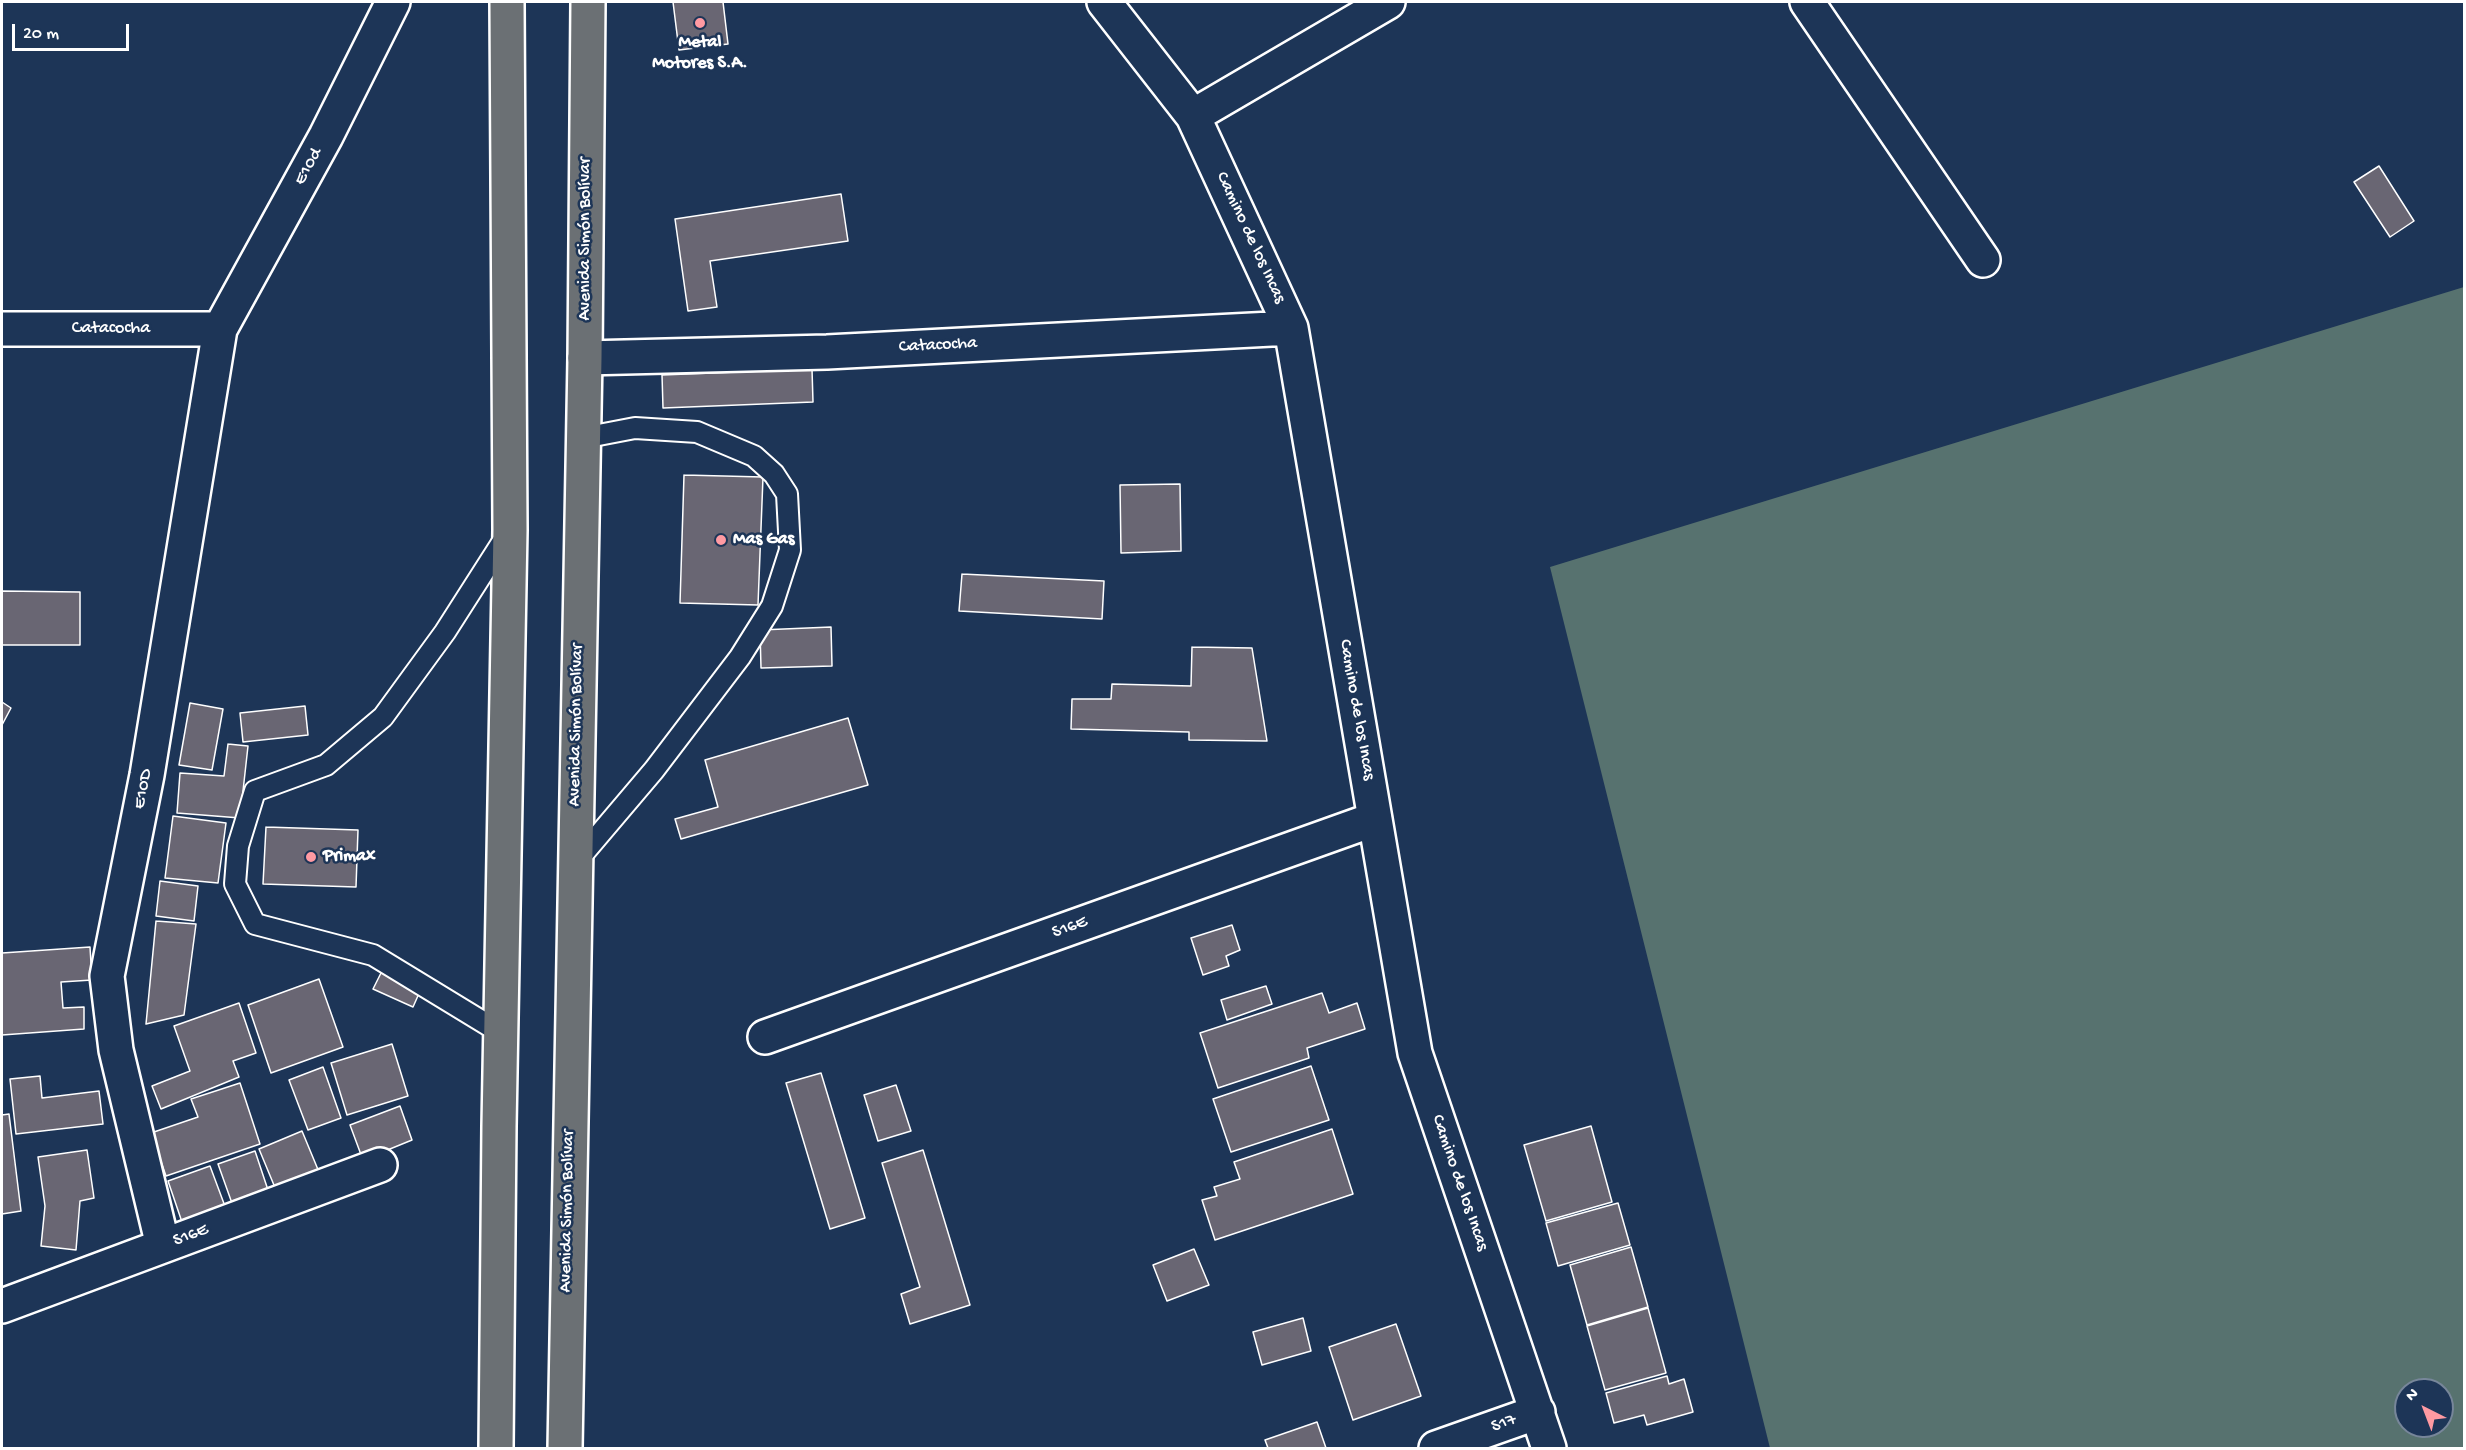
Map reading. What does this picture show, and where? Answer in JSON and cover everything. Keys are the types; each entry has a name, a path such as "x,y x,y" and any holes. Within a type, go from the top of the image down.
{"highway":[{"path":"496,1449 510,530 507,2"},
{"name":"Avenida Simón Bolívar","path":"565,1449 585,358 588,2"}],"street":[{"name":"E10d","path":"220,329 326,136 393,2"},
{"name":"Camino de los Incas","path":"1104,2 1193,116 1291,328 1414,1053 1549,1449"},
{"path":"1193,116 1388,2"},
{"path":"1807,2 1983,260"},
{"name":"Catacocha","path":"585,358 827,352 1291,328"},
{"name":"Catacocha","path":"2,329 220,329"},
{"name":"E10D","path":"164,1246 116,1050 107,976 147,775 220,329"},
{"name":"S16E","path":"765,1037 1375,819"},
{"name":"S16E","path":"2,1306 380,1165"},
{"name":"S17","path":"1436,1449 1538,1412"}],"lane":[{"path":"575,864 654,770 740,657 772,606 790,550 787,494 774,474 754,456 697,432 635,428 583,438"},
{"path":"501,1033 373,955 255,924 235,884 238,846 255,791 326,765 383,717 444,632 510,530"}],"green space":[{"path":"2464,287 2464,1448 1770,1448 1550,567"}],"building":[{"name":"Metal Motores S.A.","path":"673,2 723,2 728,44 679,50"},
{"path":"2379,166 2414,221 2390,237 2354,182"},
{"path":"841,194 848,241 710,261 717,307 688,311 675,219"},
{"path":"812,369 813,402 663,408 662,375"},
{"name":"Mas Gas","path":"684,475 763,477 758,605 680,603"},
{"path":"1180,484 1181,551 1121,553 1120,485"},
{"path":"962,574 1104,581 1102,619 959,611"},
{"path":"2,591 80,592 80,645 2,645"},
{"path":"831,627 832,666 761,668 760,630"},
{"path":"1192,647 1252,648 1267,741 1189,740 1189,732 1071,729 1072,699 1111,699 1112,684 1191,686"},
{"path":"2,702 11,708 2,725"},
{"path":"190,703 223,709 212,770 179,765"},
{"path":"305,706 308,735 243,742 240,713"},
{"path":"848,718 868,785 681,839 675,819 718,807 705,760"},
{"path":"228,744 248,746 240,818 177,813 180,773 224,776"},
{"path":"173,816 226,823 218,883 165,878"},
{"name":"Primax","path":"266,827 358,830 356,887 263,884"},
{"path":"160,881 198,886 194,921 156,916"},
{"path":"156,921 196,924 184,1015 146,1024"},
{"path":"1232,925 1240,950 1226,956 1229,966 1203,975 1191,938"},
{"path":"90,947 92,980 61,982 63,1008 84,1007 84,1029 2,1035 2,953"},
{"path":"382,971 421,989 413,1007 373,989"},
{"path":"319,979 343,1047 271,1073 248,1005"},
{"path":"1266,986 1272,1004 1227,1020 1221,1000"},
{"path":"1322,993 1329,1013 1357,1003 1365,1029 1307,1048 1309,1058 1218,1088 1200,1033"},
{"path":"239,1003 256,1053 233,1061 239,1077 161,1109 152,1086 190,1071 174,1026"},
{"path":"392,1044 408,1096 347,1115 331,1063"},
{"path":"1311,1066 1329,1120 1231,1152 1213,1099"},
{"path":"323,1067 341,1118 308,1130 289,1080"},
{"path":"821,1073 865,1218 830,1229 786,1083"},
{"path":"40,1076 42,1098 99,1091 103,1124 16,1134 10,1079"},
{"path":"240,1083 260,1144 166,1176 151,1133 198,1117 191,1099"},
{"path":"896,1085 911,1131 878,1141 864,1095"},
{"path":"400,1106 412,1140 363,1160 350,1125"},
{"path":"9,1114 21,1211 2,1214 2,1115"},
{"path":"1591,1126 1612,1202 1546,1221 1524,1145"},
{"path":"1332,1129 1353,1194 1215,1240 1202,1200 1217,1196 1214,1187 1240,1179 1234,1162"},
{"path":"302,1131 319,1172 276,1190 259,1149"},
{"path":"87,1150 94,1198 80,1201 76,1250 41,1246 45,1206 38,1157"},
{"path":"923,1150 970,1305 910,1324 901,1294 920,1287 882,1163"},
{"path":"255,1151 269,1193 233,1206 218,1164"},
{"path":"210,1166 226,1209 183,1225 168,1181"},
{"path":"1618,1203 1630,1245 1558,1266 1546,1223"},
{"path":"1631,1247 1648,1307 1587,1325 1570,1265"},
{"path":"1194,1249 1209,1285 1167,1301 1153,1265"},
{"path":"1648,1308 1666,1373 1605,1390 1587,1326"},
{"path":"1303,1318 1311,1351 1262,1365 1253,1332"},
{"path":"1396,1324 1421,1396 1353,1420 1329,1347"},
{"path":"1667,1376 1669,1384 1684,1379 1693,1412 1647,1425 1644,1415 1614,1423 1606,1393"},
{"path":"1317,1422 1326,1448 1268,1448 1265,1440"}],"place":[{"name":"Metal Motores S.A.","path":"700,23"},
{"name":"Mas Gas","path":"721,540"},
{"name":"Primax","path":"311,857"}]}
